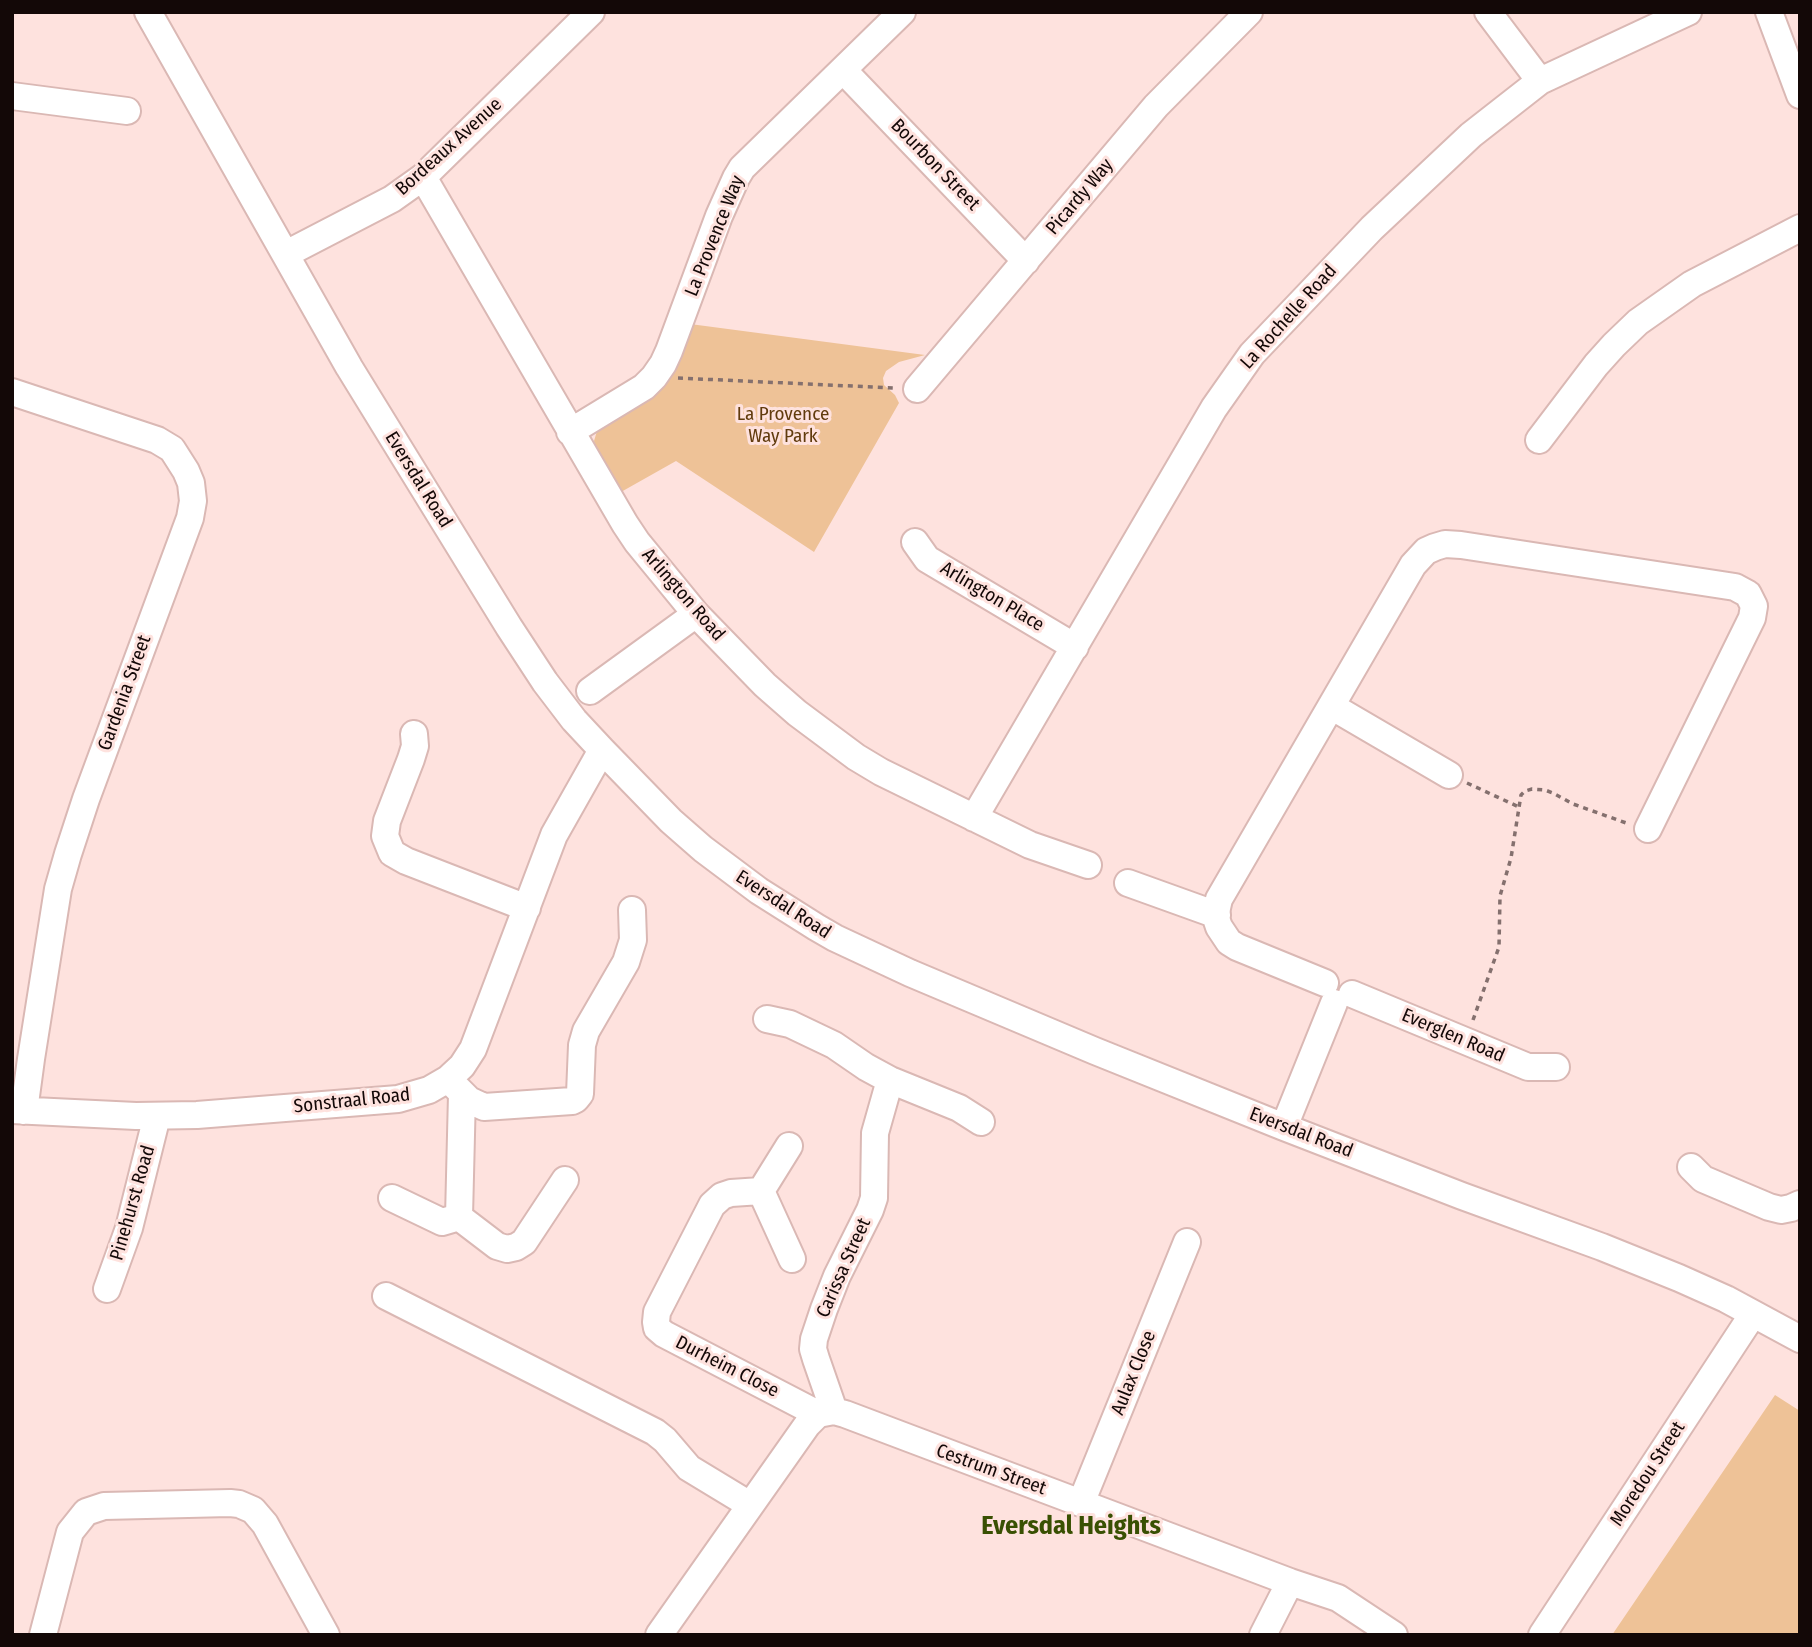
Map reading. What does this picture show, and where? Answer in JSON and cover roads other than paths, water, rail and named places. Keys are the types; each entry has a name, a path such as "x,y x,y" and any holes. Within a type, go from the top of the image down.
{"street":[{"name":"Eversdal Road","path":"148,12 349,367 545,682 574,720 602,750 671,821 703,849 785,909 835,938 960,995 1284,1127 1602,1247 1697,1286 1800,1339"},
{"name":"Bordeaux Avenue","path":"286,254 392,199 423,177 591,12"},
{"name":"La Provence Way","path":"570,432 644,387 654,377 669,351 719,216 742,168 902,12"},
{"name":"Picardy Way","path":"917,389 1156,106 1249,12"},
{"path":"1488,12 1540,81"},
{"name":"La Rochelle Road","path":"974,818 1214,408 1252,354 1381,219 1471,135 1540,81 1688,12"},
{"path":"1769,12 1800,94"},
{"name":"Bourbon Street","path":"843,70 1026,261"},
{"path":"12,96 127,111"},
{"name":"Arlington Road","path":"423,177 570,432 637,542 696,614 765,685 797,713 856,757 881,772 1030,845 1088,865"},
{"path":"1539,440 1596,365 1638,322 1692,284 1800,228"},
{"name":"Gardenia Street","path":"12,392 157,440 172,449 191,483 193,501 190,518 68,854 58,889 31,1059 18,1110"},
{"name":"Arlington Place","path":"915,542 927,559 1075,647"},
{"path":"1128,883 1217,915 1219,899 1413,565 1426,551 1445,544 1735,587 1748,594 1754,612 1752,618 1648,829"},
{"path":"590,691 696,614"},
{"path":"1331,706 1449,775"},
{"path":"414,734 415,746 411,759 387,821 385,836 392,853 406,861 527,908"},
{"name":"Sonstraal Road","path":"18,1110 156,1116 197,1115 398,1099 455,1086 473,1049 558,825 602,750"},
{"path":"455,1086 469,1100 484,1107 572,1101 579,1097 584,1038 589,1024 626,962 633,940 632,910"},
{"name":"Everglen Road","path":"1217,915 1223,935 1237,947 1337,993 1528,1067 1556,1067"},
{"path":"1284,1127 1337,993"},
{"path":"767,1019 790,1024 834,1045 890,1080 959,1108 981,1122"},
{"name":"Carissa Street","path":"826,1413 813,1349 814,1339 830,1292 866,1222 874,1198 875,1133 890,1080"},
{"path":"455,1086 459,1217"},
{"name":"Pinehurst Road","path":"107,1289 129,1228 156,1116"},
{"path":"789,1146 761,1191 792,1259"},
{"path":"1692,1167 1703,1179 1769,1207 1781,1210 1800,1204"},
{"path":"459,1217 497,1246 507,1249 516,1247 524,1242 565,1180"},
{"name":"Durheim Close","path":"761,1191 726,1194 712,1205 657,1312 657,1328 664,1335 826,1413"},
{"path":"392,1198 436,1220 447,1222 459,1217"},
{"name":"Aulax Close","path":"1081,1503 1187,1242"},
{"path":"386,1296 655,1432 689,1468 750,1506"},
{"name":"Moredou Street","path":"1542,1635 1754,1314"},
{"path":"659,1635 807,1425 826,1413"},
{"name":"Cestrum Street","path":"826,1413 845,1414 1338,1598 1394,1635"},
{"path":"43,1635 70,1532 86,1512 104,1506 230,1503 253,1510 265,1524 326,1635"},
{"path":"1263,1635 1290,1582"}],"district":[{"name":"Eversdal Heights","path":"1071,1527"}],"park label":[{"name":"La Provence Way Park","path":"783,426"}]}
